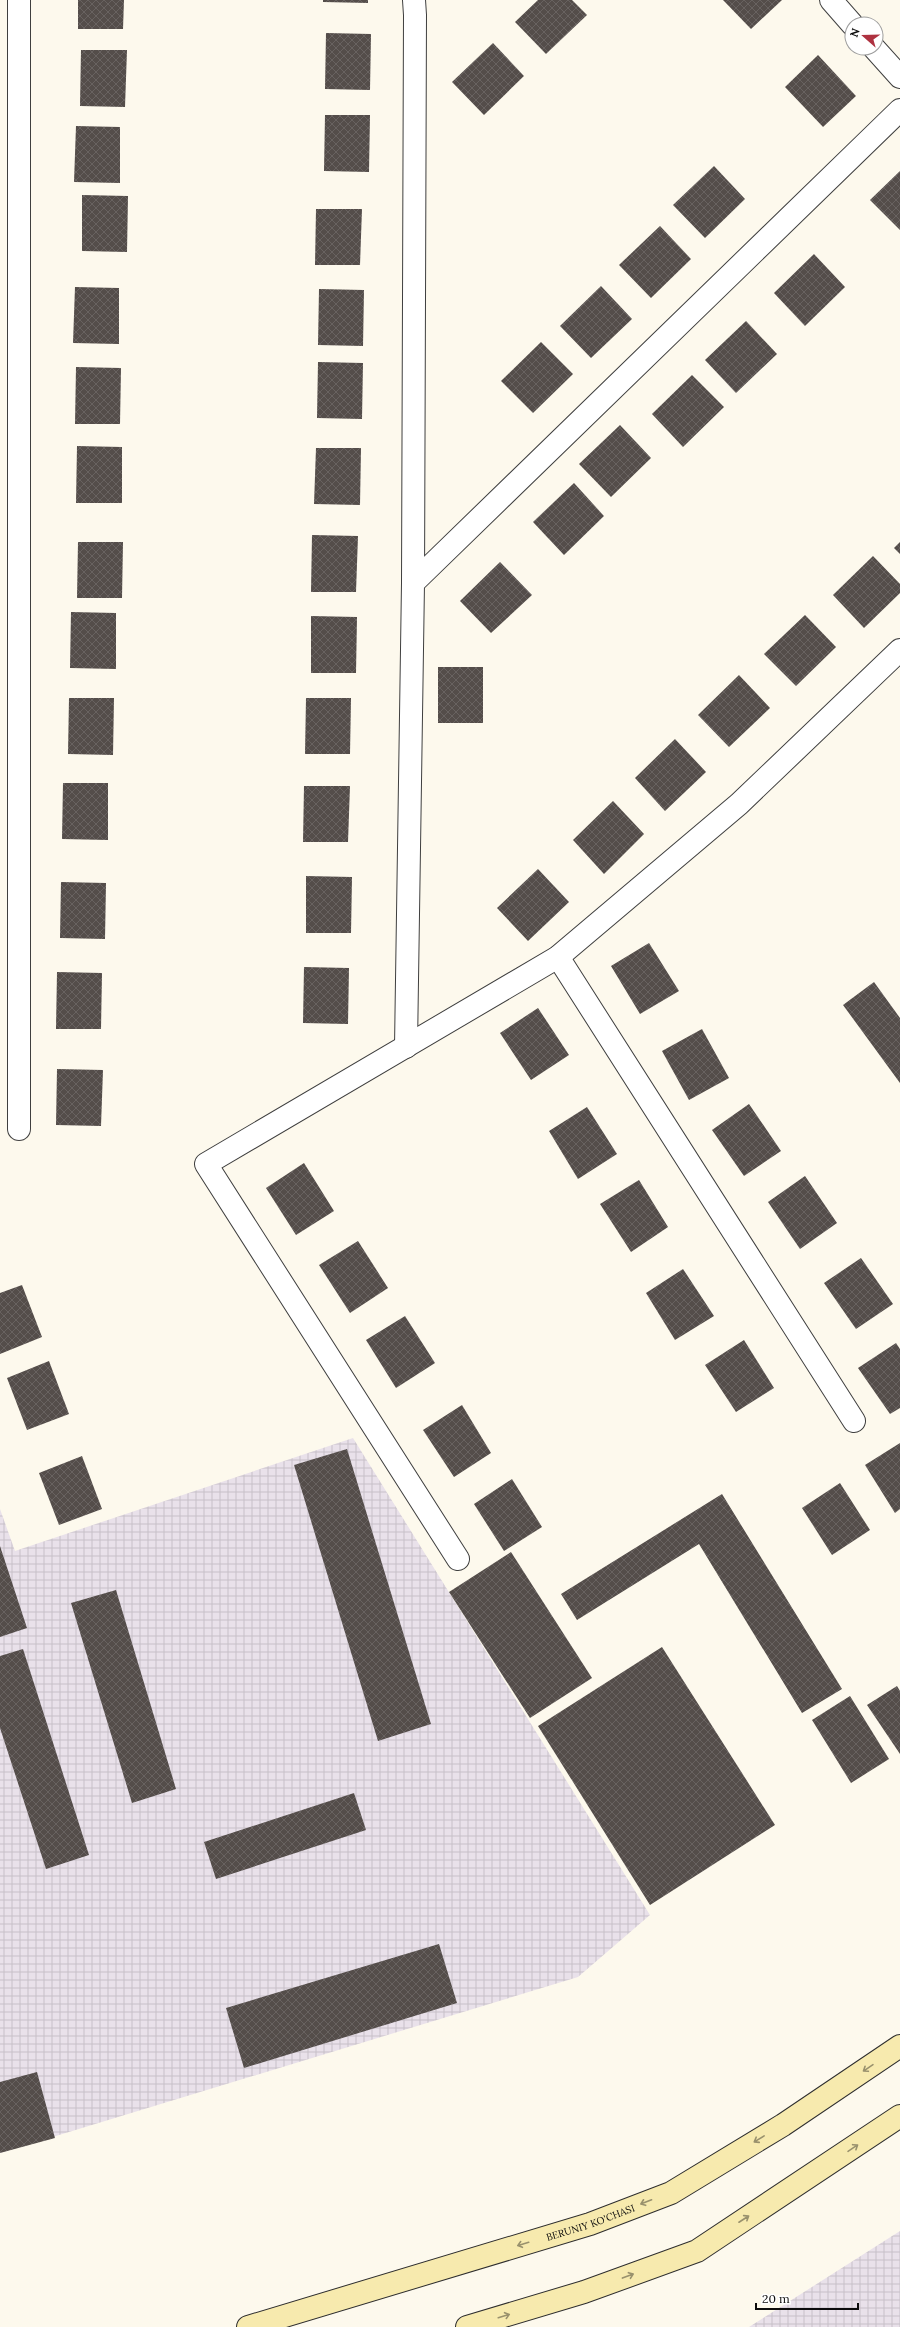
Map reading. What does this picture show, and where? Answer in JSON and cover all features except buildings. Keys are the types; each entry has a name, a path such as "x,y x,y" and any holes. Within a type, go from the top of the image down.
{"main road":[{"name":"BERUNIY KO'CHASI","path":"248,2327 590,2224 671,2193 783,2125 900,2046"},
{"path":"467,2327 584,2292 696,2251 900,2116"}],"street":[{"path":"19,0 19,1129"},
{"path":"406,1047 413,583 414,0"},
{"path":"831,0 845,16"},
{"path":"881,56 900,77"},
{"path":"413,583 900,110"},
{"path":"458,1559 206,1164 558,957 739,804 900,650"},
{"path":"558,957 854,1421"}],"shaded area":[{"path":"353,1438 650,1915 578,1977 0,2153 0,1509 15,1551"},
{"path":"900,2231 900,2327 749,2327"}]}
